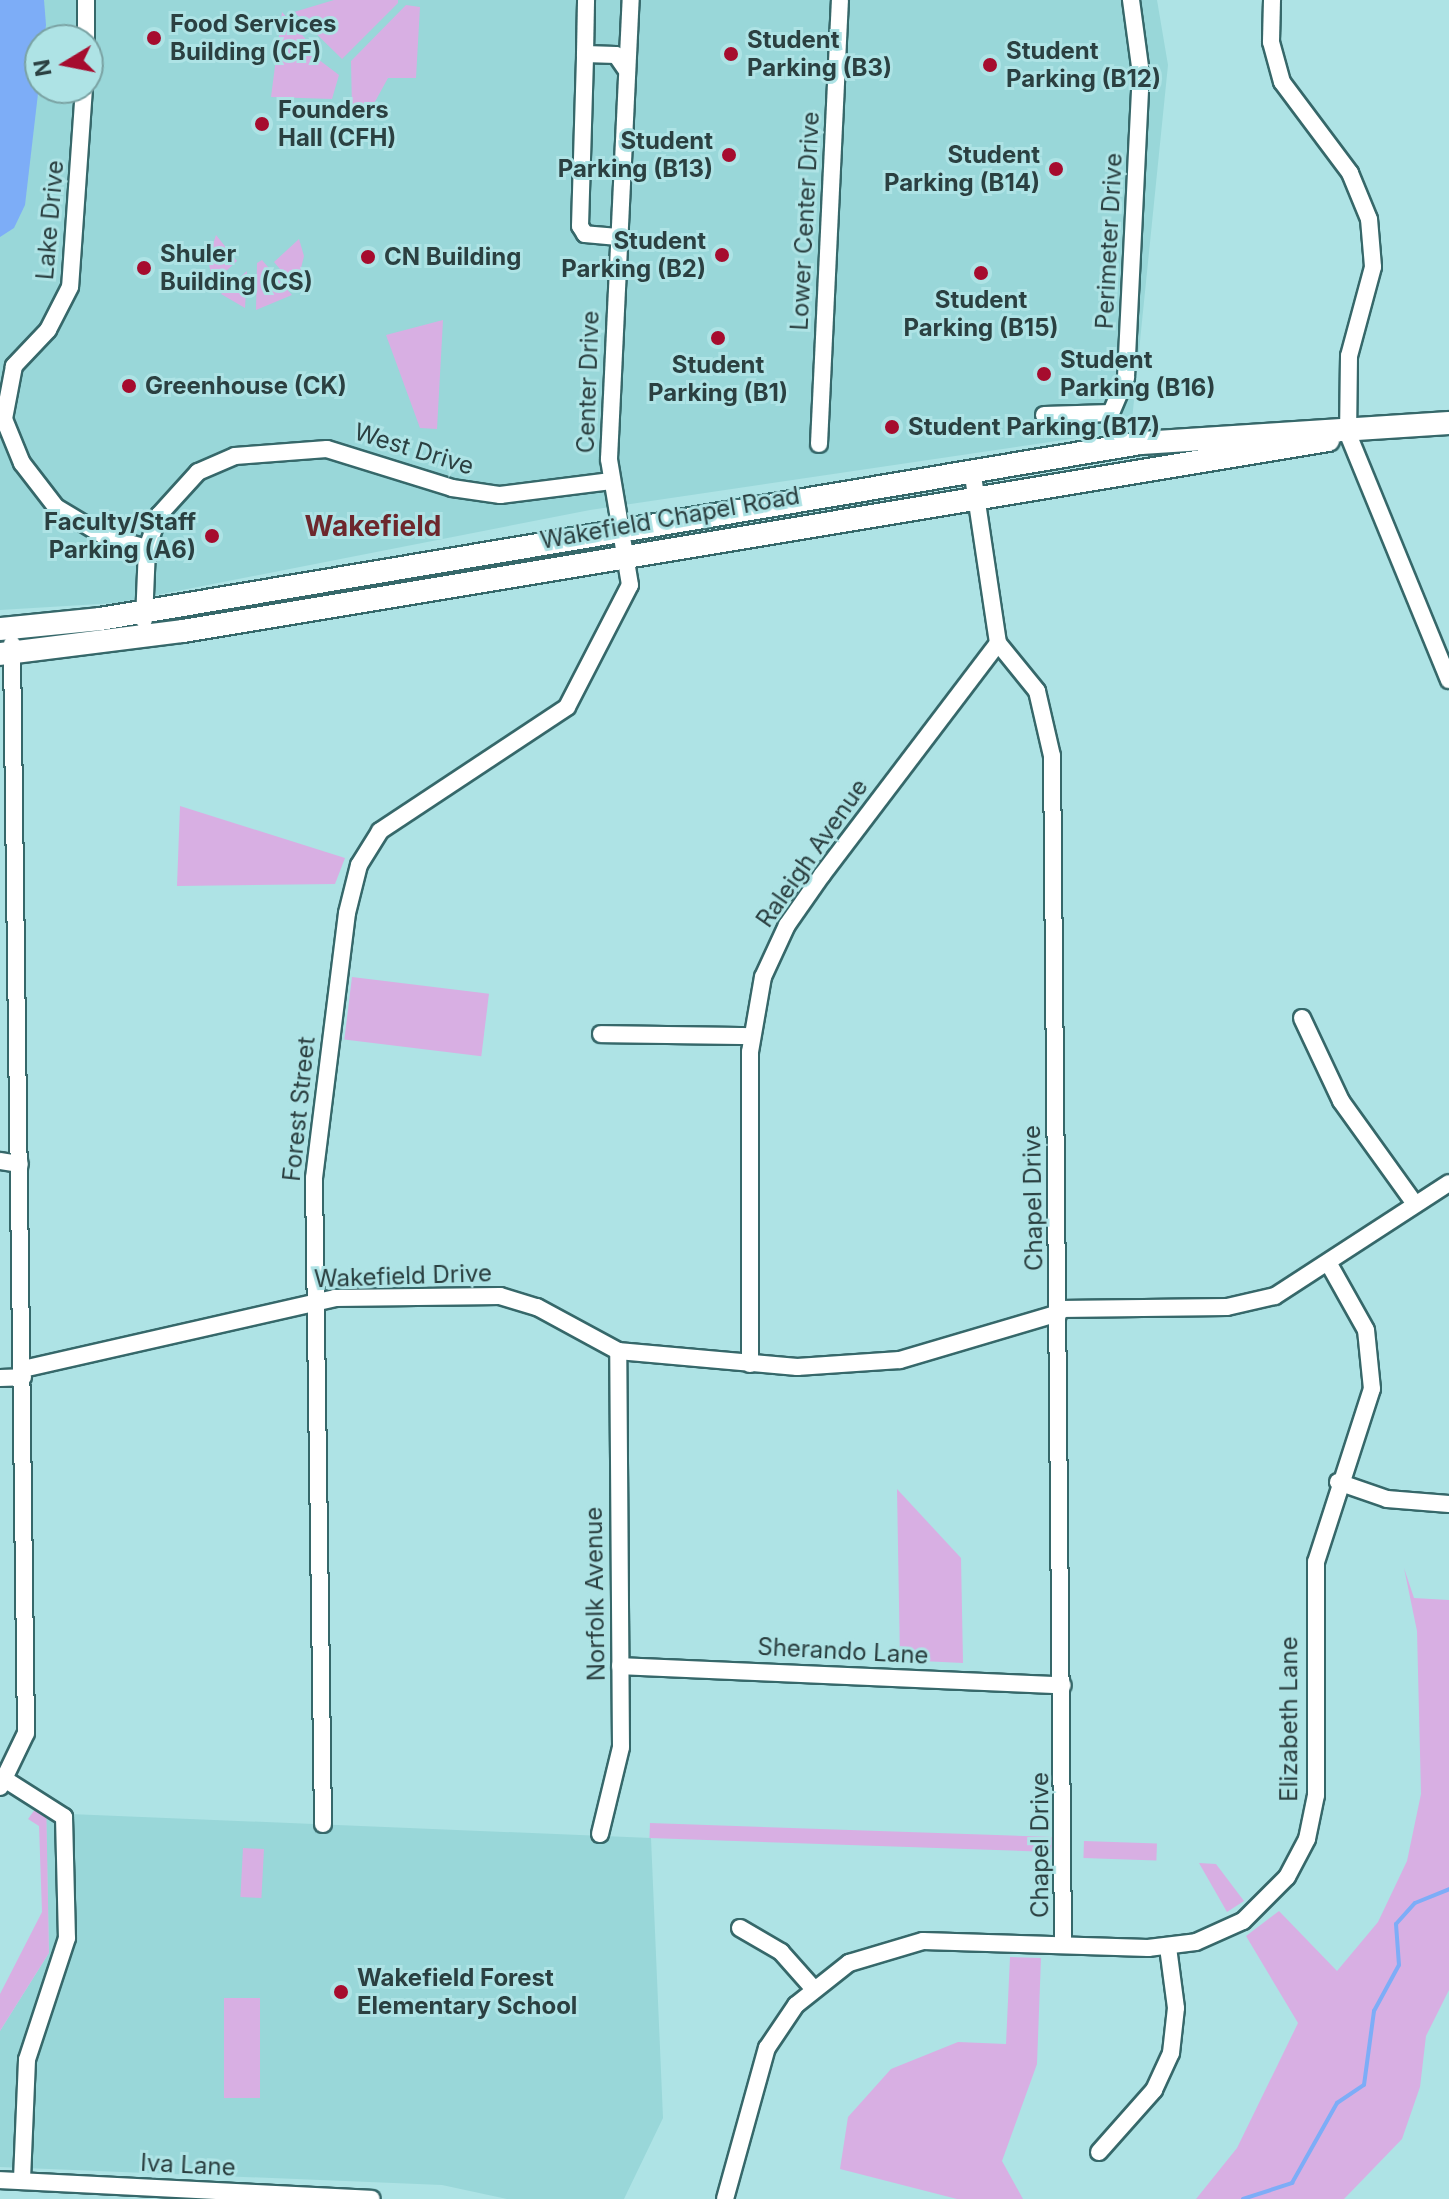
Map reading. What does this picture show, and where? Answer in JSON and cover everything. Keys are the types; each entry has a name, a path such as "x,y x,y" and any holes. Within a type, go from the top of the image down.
{"main road":[{"name":"Wakefield Chapel Road","path":"6,629 143,611 620,526 1181,438 1348,434 1449,423"},
{"name":"Wakefield Chapel Road","path":"6,653 146,636 627,551 976,494 1302,448 1348,434"}],"street":[{"path":"86,0 86,24"},
{"path":"586,0 580,226 585,234 618,237"},
{"name":"Center Drive","path":"620,526 611,481 625,68 631,0"},
{"name":"Lower Center Drive","path":"819,444 840,0"},
{"name":"Perimeter Drive","path":"1044,415 1111,413 1126,377 1141,74 1131,0"},
{"path":"1272,0 1271,42 1282,82 1350,173 1369,219 1373,267 1349,356 1348,434 1449,680"},
{"path":"585,54 616,55 625,68"},
{"name":"Lake Drive","path":"83,104 70,287 48,330 14,366 4,419 22,463 56,507 104,536 147,548"},
{"name":"West Drive","path":"146,636 143,611 147,548 159,515 183,484 215,463 259,451 340,451 439,485 500,495 611,481"},
{"path":"972,469 998,643"},
{"name":"Forest Street","path":"323,1824 316,1148 359,865 391,822 567,707 625,602 627,551 620,526"},
{"path":"6,629 20,1164 26,1733 3,1784 64,1817 67,1938 27,2060 22,2181"},
{"name":"Raleigh Avenue","path":"750,1364 751,1036 763,977 787,925 998,643"},
{"name":"Chapel Drive","path":"998,643 1037,691 1052,756 1063,1944"},
{"path":"1302,1018 1341,1101 1415,1204"},
{"path":"601,1034 751,1036"},
{"path":"0,1161 20,1164"},
{"name":"Wakefield Drive","path":"0,1378 316,1301 500,1296 537,1307 618,1351 750,1364 874,1365 1059,1311 1239,1305 1275,1296 1329,1264 1449,1183"},
{"name":"Elizabeth Lane","path":"725,2199 757,2072 780,2026 813,1988 849,1963 899,1944 1168,1947 1217,1934 1262,1906 1307,1839 1316,1795 1314,1586 1338,1482 1368,1411 1373,1369 1358,1310 1329,1264"},
{"name":"Norfolk Avenue","path":"600,1834 620,1766 618,1351"},
{"path":"1338,1482 1387,1499 1449,1504"},
{"name":"Sherando Lane","path":"620,1666 1063,1685"},
{"path":"740,1928 781,1952 813,1988"},
{"path":"1099,2152 1154,2090 1171,2053 1176,2008 1168,1947"},
{"name":"Iva Lane","path":"0,2180 372,2199"}],"shaded area":[{"path":"0,0 1157,0 1168,65 1131,430 590,510 116,603 0,610"},
{"path":"334,0 398,0 398,3 342,59 294,12"},
{"path":"406,5 420,7 416,78 388,78 371,109 352,110 351,61"},
{"path":"282,12 311,45 306,50 339,75 332,99 271,97"},
{"path":"216,235 237,261 213,283 208,260"},
{"path":"299,239 304,256 296,288 274,262"},
{"path":"262,260 292,295 256,310 257,263"},
{"path":"247,271 245,308 221,294"},
{"path":"443,320 437,429 420,428 386,335"},
{"path":"180,806 345,858 335,884 177,886"},
{"path":"352,977 489,994 481,1056 344,1040"},
{"path":"897,1489 961,1558 963,1663 900,1660"},
{"path":"1404,1568 1414,1598 1449,1600 1449,1990 1426,2036 1420,2087 1402,2139 1344,2199 1196,2199 1237,2148 1298,2023 1246,1936 1279,1911 1337,1971 1378,1922 1407,1861 1421,1794 1417,1631"},
{"path":"46,1794 49,1953 0,2031 0,1994 42,1912 39,1826 28,1819"},
{"name":"Wakefield Forest Elementary School","path":"46,1813 651,1838 663,2118 624,2199 507,2199 442,2185 0,2167 0,2031 49,1953"},
{"path":"650,1823 1052,1837 1051,1852 649,1838"},
{"path":"1084,1841 1157,1844 1156,1861 1083,1858"},
{"path":"243,1848 264,1849 261,1898 240,1897"},
{"path":"1199,1863 1216,1864 1244,1901 1227,1912"},
{"path":"1010,1957 1041,1958 1037,2064 1002,2161 1023,2199 957,2199 840,2169 848,2117 891,2069 958,2042 1006,2044"},
{"path":"224,1998 260,1998 260,2098 224,2098"}],"water":[{"path":"0,0 44,0 46,24 24,24 24,104 37,104 25,205 14,228 0,237"}],"waterway":[{"path":"1243,2199 1292,2183 1337,2103 1364,2085 1374,2011 1399,1965 1396,1924 1415,1903 1449,1889"}],"place":[{"name":"Food Services Building (CF)","path":"154,38"},
{"name":"Student Parking (B3)","path":"731,54"},
{"name":"Student Parking (B12)","path":"990,65"},
{"name":"Founders Hall (CFH)","path":"262,124"},
{"name":"Student Parking (B13)","path":"729,155"},
{"name":"Student Parking (B14)","path":"1056,169"},
{"name":"Student Parking (B2)","path":"722,255"},
{"name":"CN Building","path":"368,257"},
{"name":"Shuler Building (CS)","path":"144,268"},
{"name":"Student Parking (B15)","path":"981,273"},
{"name":"Student Parking (B1)","path":"718,338"},
{"name":"Student Parking (B16)","path":"1044,374"},
{"name":"Greenhouse (CK)","path":"129,386"},
{"name":"Student Parking (B17)","path":"892,427"},
{"name":"Faculty/Staff Parking (A6)","path":"212,536"},
{"name":"Wakefield Forest Elementary School","path":"341,1992"}],"district":[{"name":"Wakefield","path":"373,526"}]}
